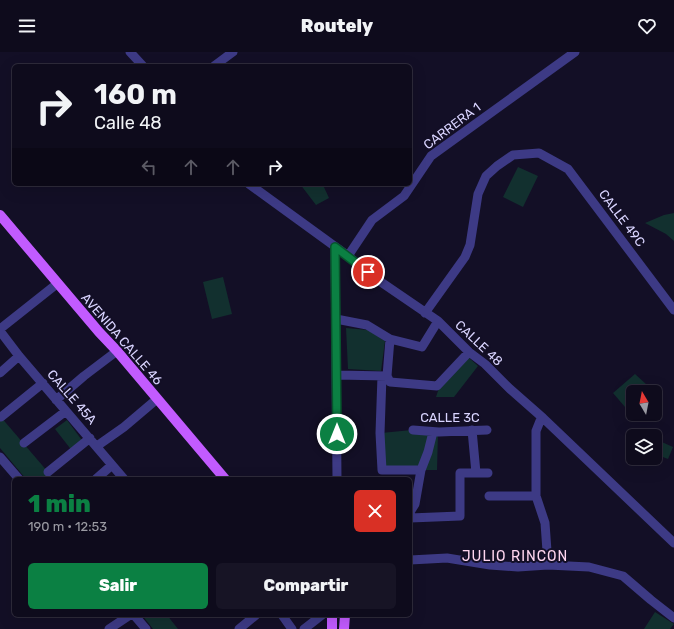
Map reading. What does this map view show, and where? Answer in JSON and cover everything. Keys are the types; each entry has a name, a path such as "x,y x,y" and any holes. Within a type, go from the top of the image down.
{"main road":[{"name":"AVENIDA CALLE 46","path":"0,215 99,332 117,351 220,477"},
{"path":"332,617 332,629"}],"street":[{"path":"130,52 141,64"},
{"path":"217,64 233,52"},
{"name":"CARRERA 1","path":"412,184 431,156 575,52"},
{"name":"CALLE 49C","path":"425,313 465,257 470,245 478,194 486,176 513,155 539,153 568,169 674,310"},
{"name":"CALLE 48","path":"252,186 348,256 378,280 438,321 469,352 485,364 510,389 544,418 674,543"},
{"name":"CARRERA 1","path":"348,256 372,220 404,196 411,186"},
{"path":"335,247 337,477"},
{"path":"0,330 58,283"},
{"path":"336,319 367,325 390,339 422,347 438,321"},
{"name":"CALLE 45A","path":"0,330 56,400 122,477"},
{"path":"390,339 380,433 382,470 421,470"},
{"path":"56,400 117,351"},
{"path":"337,375 385,376 390,382 437,386 469,352"},
{"path":"0,373 20,356"},
{"path":"1,417 43,383"},
{"path":"97,446 124,427 157,399"},
{"path":"24,443 66,411"},
{"path":"544,418 540,421 536,431 536,496 545,523 548,565"},
{"name":"CALLE 3C","path":"413,430 433,432 487,430"},
{"path":"472,430 476,473"},
{"path":"412,504 433,432"},
{"path":"48,472 90,438"},
{"path":"0,457 17,477"},
{"path":"98,477 112,465"},
{"path":"412,518 460,516 460,473 488,473"},
{"path":"489,496 536,496"},
{"path":"412,560 447,558 490,566 518,567 548,565 589,567 623,576 674,618"},
{"path":"109,629 127,617"},
{"path":"136,617 144,628"},
{"path":"245,627 254,617"},
{"path":"283,617 292,629"},
{"path":"304,629 319,617"}],"green space":[{"path":"518,167 538,176 523,207 503,197"},
{"path":"302,186 323,186 329,198 316,205"},
{"path":"674,213 674,241 666,234 645,223 664,215"},
{"path":"223,277 232,314 212,319 203,282"},
{"path":"346,328 368,330 385,341 381,371 348,369"},
{"path":"468,357 478,366 454,397 436,397 439,388"},
{"path":"635,374 647,385 626,385 625,407 613,393"},
{"path":"0,416 52,477 24,477 0,448"},
{"path":"67,420 84,443 73,452 55,429"},
{"path":"412,430 438,433 437,470 382,470 381,433"},
{"path":"662,442 673,447 668,459 662,457"},
{"path":"655,612 674,624 670,629 644,629"},
{"path":"144,617 169,617 178,629 153,629"}],"district":[{"name":"JULIO RINCON","path":"515,556"}],"route":[{"path":"337,434 335,247 368,272"}]}
